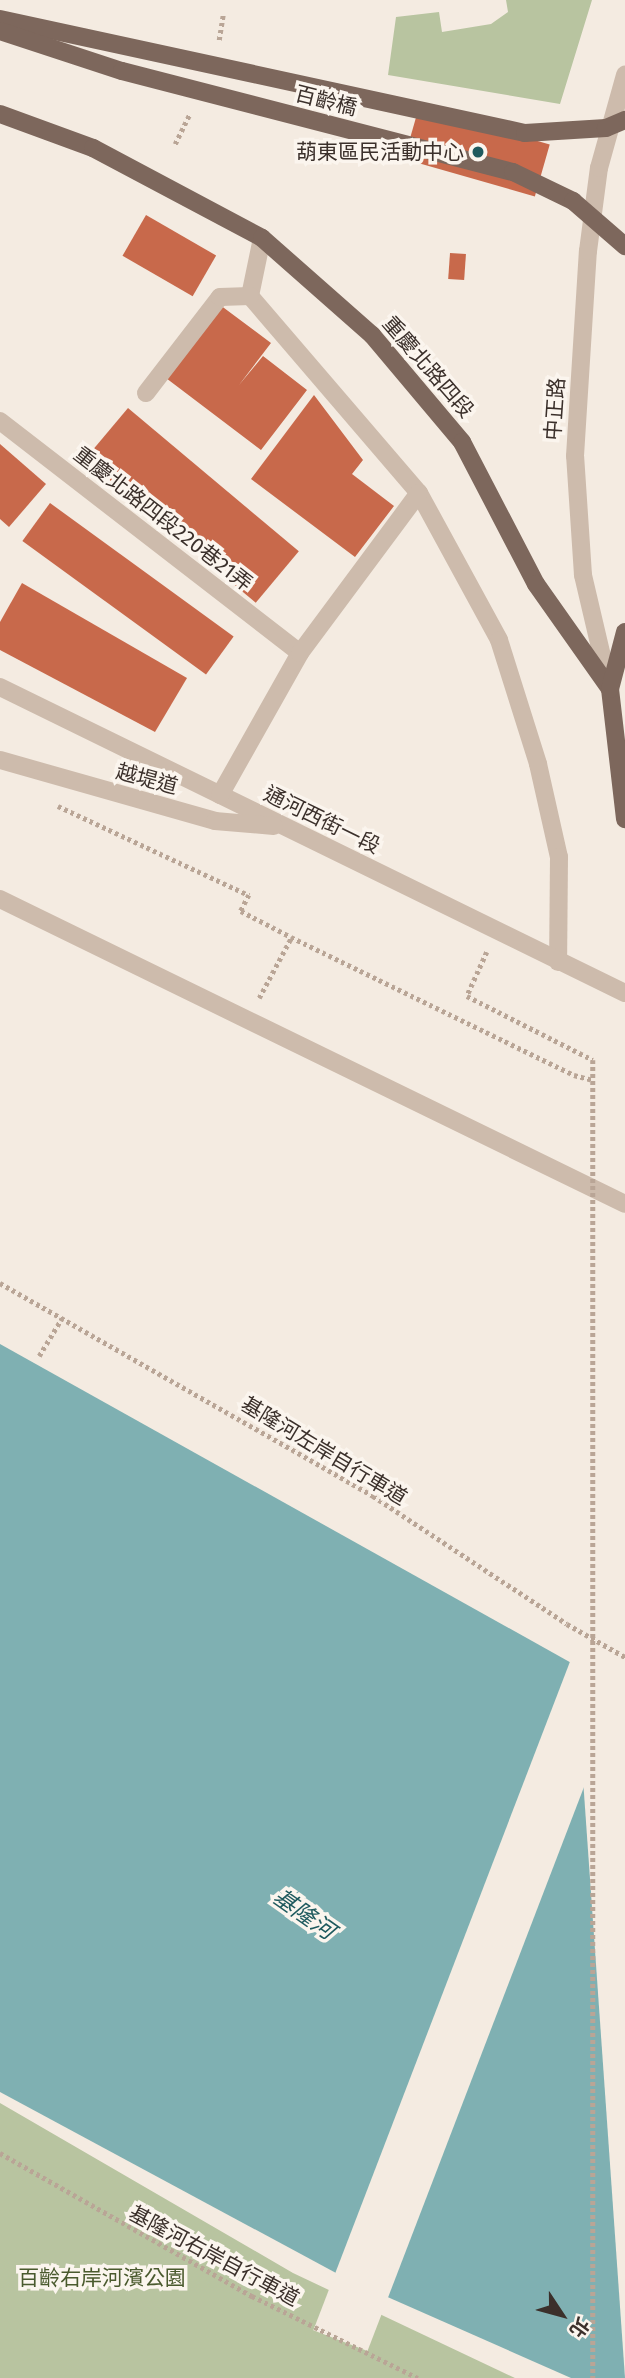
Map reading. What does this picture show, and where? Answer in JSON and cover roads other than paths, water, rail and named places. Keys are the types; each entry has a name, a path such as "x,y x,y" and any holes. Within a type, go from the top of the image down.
{"main road":[{"path":"0,19 525,133 606,128 625,120"},
{"name":"百齡橋","path":"0,31 122,72 513,172 573,201 625,246"},
{"name":"重慶北路四段","path":"0,114 93,148 262,238 372,335 462,442 536,584 610,688 625,819"},
{"path":"610,688 625,632"}],"street":[{"name":"中正路","path":"610,688 583,575 575,456 590,237 599,168 625,75"},
{"path":"250,296 262,238"},
{"path":"146,393 220,297 250,296"},
{"path":"250,296 419,493 499,640 538,764 559,858 558,962"},
{"name":"重慶北路四段220巷21弄","path":"0,421 300,653"},
{"path":"220,795 300,653 419,493"},
{"name":"通河西街一段","path":"0,687 625,993"},
{"name":"越堤道","path":"0,760 215,821 284,827"},
{"path":"0,899 625,1204"}],"water":[{"name":"基隆河","path":"0,1344 575,1665 625,2378 571,2378 349,2280 0,2092"}],"place":[{"name":"葫東區民活動中心","path":"478,152"}],"park label":[{"name":"百齡右岸河濱公園","path":"102,2278"}]}
